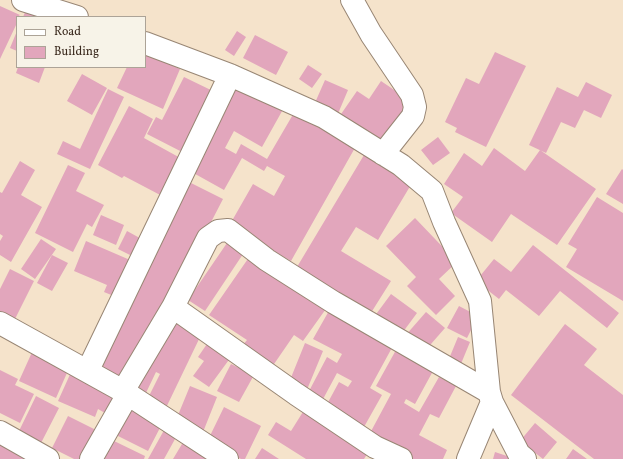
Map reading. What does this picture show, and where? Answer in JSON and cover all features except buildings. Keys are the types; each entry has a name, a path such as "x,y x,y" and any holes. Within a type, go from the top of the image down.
{"street":[{"path":"23,0 74,16"},
{"path":"352,0 371,34 412,95 415,106 413,116 383,154"},
{"path":"146,43 230,75 324,117 401,165 432,191 444,222 480,301 490,397 519,454 525,459"},
{"path":"88,370 230,75"},
{"path":"91,459 125,392 173,307 208,238 218,231 228,230 267,260 333,302 490,397"},
{"path":"173,307 296,394 375,447 401,459"},
{"path":"0,323 88,370 125,392 227,459"},
{"path":"468,459 490,397"},
{"path":"0,432 48,459"}]}
